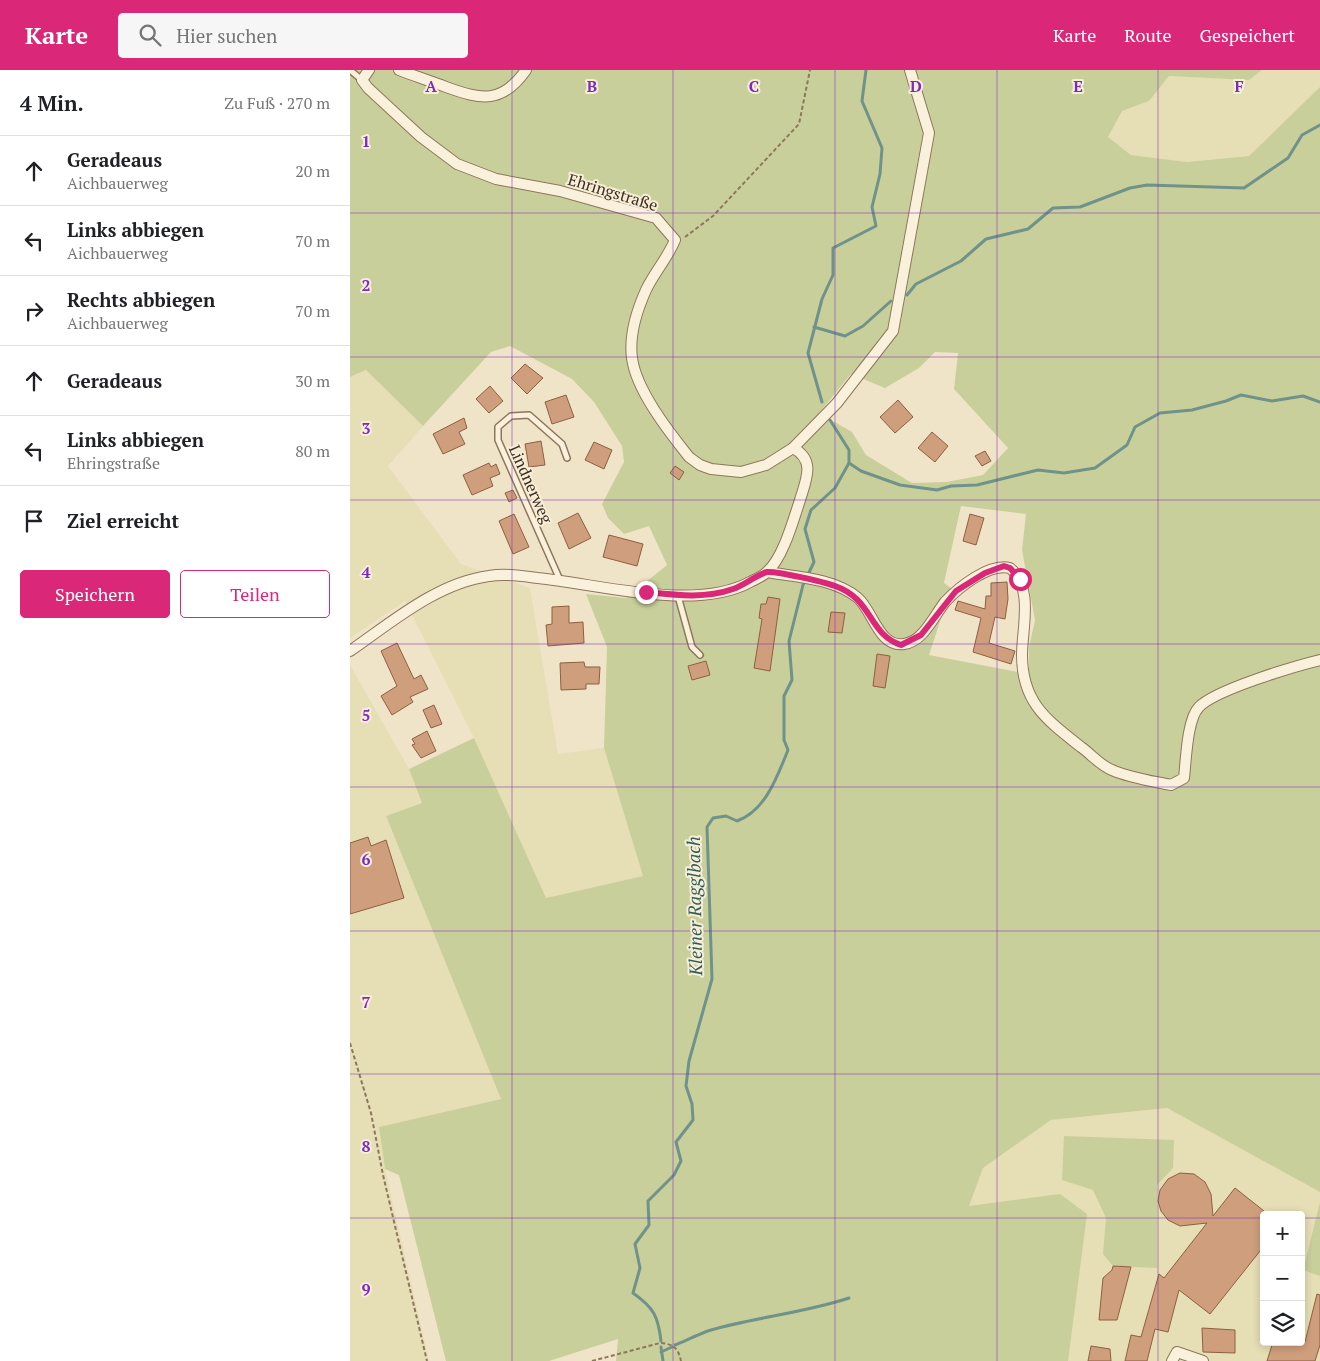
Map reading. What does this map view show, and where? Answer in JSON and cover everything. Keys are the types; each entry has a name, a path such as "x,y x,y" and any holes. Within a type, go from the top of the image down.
{"street":[{"path":"362,80 369,70"},
{"path":"399,70 473,97 490,97 511,88 526,70"},
{"path":"672,246 668,257 647,288 637,315 632,358 643,390 676,441 689,457 700,465 711,469 747,471 766,465 793,448 837,403 893,331 929,133 910,70"},
{"name":"Ehringstraße","path":"362,80 368,88 421,137 457,164 496,179 560,191 656,218 675,240 672,246"},
{"path":"350,650 423,602 470,580 507,575 678,596 714,594 730,590 767,572 786,542 808,476 806,458 793,448"},
{"path":"767,572 805,578 835,586 858,598 882,634 890,641 901,645 921,635 956,591 996,568 1010,568 1020,579 1023,588 1025,621 1022,655 1024,673 1032,702 1042,715 1110,770 1171,785 1184,778 1191,726 1198,707 1222,693 1294,667 1320,660"},
{"path":"1172,1361 1177,1352 1203,1361"}],"lane":[{"path":"350,70 362,80"},
{"name":"Lindnerweg","path":"560,580 498,440 498,427 511,416 529,415 562,444 567,458"},
{"path":"678,596 692,647 700,655"}],"path":[{"path":"672,246 713,216 799,124 810,70"},
{"path":"350,1043 371,1112 383,1175 427,1361"},
{"path":"592,1361 660,1343 672,1344 678,1350 681,1361"}],"shaded area":[{"path":"1262,70 1320,70 1320,87 1249,156 1187,162 1131,155 1108,137 1122,110 1149,101 1169,76 1249,80"},
{"path":"366,370 423,426 388,466 461,564 530,588 558,754 604,748 643,876 546,898 474,738 405,601 350,638 350,377"},
{"path":"350,665 409,769 422,803 386,816 501,1099 379,1127 385,1169 429,1361 350,1361"},
{"path":"1167,1108 1320,1192 1320,1202 1305,1262 1305,1211 1260,1211 1260,1346 1305,1346 1305,1271 1320,1276 1320,1361 984,1361 968,1207 983,1168 1051,1120"}],"green space":[{"path":"350,70 1262,70 1249,80 1169,76 1149,101 1122,111 1108,137 1131,155 1187,162 1249,156 1320,87 1320,1192 1167,1108 1051,1120 983,1168 969,1206 1060,1194 1087,1214 1068,1361 616,1361 618,1339 549,1361 446,1361 399,1175 385,1169 379,1127 501,1099 386,816 422,803 409,769 474,738 546,898 643,876 604,748 607,647 586,594 626,598 667,565 649,526 624,534 608,518 602,504 624,462 622,446 594,402 572,379 510,346 491,352 423,426 366,370 350,377","holes":["935,352 958,353 954,389 1008,448 983,475 947,482 912,483 866,455 852,432 819,413 851,374 885,388 919,368","961,506 1026,514 1022,550 1035,620 1029,647 1029,674 929,655 951,588 944,583"]},
{"path":"1064,1136 1174,1140 1173,1168 1157,1185 1157,1268 1113,1266 1103,1254 1106,1218 1093,1190 1062,1180"},
{"path":"1320,1202 1320,1276 1305,1271 1305,1262"}],"building":[{"path":"525,364 543,378 527,394 511,378"},
{"path":"490,386 503,401 489,413 476,399"},
{"path":"566,395 574,417 552,424 545,402"},
{"path":"898,400 913,417 895,433 880,417"},
{"path":"464,418 467,428 459,432 465,444 443,454 433,434"},
{"path":"932,432 948,446 935,462 918,448"},
{"path":"541,441 545,465 529,467 525,444"},
{"path":"594,442 612,450 604,469 585,460"},
{"path":"985,451 991,461 982,466 975,456"},
{"path":"489,463 491,467 496,464 500,474 490,478 493,486 472,495 463,475"},
{"path":"675,466 684,472 679,480 670,473"},
{"path":"513,490 517,498 509,502 505,493"},
{"path":"578,513 591,538 569,549 558,523"},
{"path":"514,514 529,547 513,554 499,521"},
{"path":"970,514 984,518 976,545 963,541"},
{"path":"609,535 643,544 637,566 603,557"},
{"path":"1007,582 1008,599 1005,619 995,617 989,643 1015,651 1011,664 973,652 981,618 955,610 958,601 985,609 986,596 991,596 991,583"},
{"path":"768,597 780,599 770,671 754,668 762,619 759,618 761,604 766,604"},
{"path":"569,606 569,623 583,622 584,643 548,646 546,625 552,624 552,607"},
{"path":"831,612 845,613 842,633 828,632"},
{"path":"397,643 414,679 421,675 428,689 410,697 413,702 392,715 381,696 397,686 381,651"},
{"path":"877,654 890,656 885,688 873,686"},
{"path":"706,661 710,675 692,680 688,666"},
{"path":"584,662 585,667 600,667 599,684 586,684 586,689 561,690 560,663"},
{"path":"434,705 442,724 431,728 423,710"},
{"path":"427,731 436,751 421,758 412,745 415,744 412,739"},
{"path":"368,837 371,846 386,840 404,898 350,914 350,843"},
{"path":"1180,1173 1194,1174 1205,1182 1211,1194 1213,1216 1235,1188 1264,1211 1260,1211 1260,1251 1210,1314 1179,1290 1168,1332 1155,1329 1147,1361 1125,1361 1131,1335 1141,1337 1159,1274 1164,1278 1207,1223 1180,1226 1168,1220 1161,1211 1158,1201 1160,1190 1168,1179"},
{"path":"1113,1266 1131,1267 1117,1320 1099,1320 1103,1278 1112,1270"},
{"path":"1317,1294 1320,1295 1320,1345 1315,1361 1267,1361 1272,1346 1305,1346"},
{"path":"1202,1328 1235,1330 1235,1353 1203,1352"},
{"path":"1091,1346 1110,1349 1111,1361 1088,1361"}],"waterway":[{"name":"Kleiner Ragglbach","path":"822,402 808,353 822,299 833,275 833,248 876,226 872,207 880,174 882,148 862,101 866,70"},
{"path":"907,295 916,284 961,261 986,239 1028,229 1053,208 1080,207 1130,188 1147,185 1244,188 1288,158 1302,135 1320,125"},
{"path":"814,327 845,336 863,326 891,301"},
{"path":"849,463 861,471 900,485 937,490 951,486 977,485 1038,470 1064,473 1095,468 1127,445 1135,427 1160,413 1192,410 1241,395 1272,401 1303,396 1320,402"},
{"name":"Kleiner Ragglbach","path":"661,1341 654,1313 646,1303 633,1293 640,1268 635,1244 649,1225 648,1201 674,1175 681,1161 676,1142 693,1120 692,1104 686,1086 689,1061 712,979 707,827 713,818 726,816 737,821 756,809 775,781 788,750 784,740 784,696 792,680 789,641 803,585 814,562 805,529 811,510 835,488 849,463 849,450 830,420"},
{"path":"675,1345 711,1330 815,1308 849,1298"},
{"name":"Kleiner Ragglbach","path":"661,1347 663,1361"},
{"path":"661,1352 672,1347"}],"route":[{"path":"646,592 678,596 714,594 744,585 767,572 809,579 835,586 858,598 866,607 882,634 890,641 901,645 907,644 921,635 945,602 956,591 985,573 1004,566 1015,572 1020,579"}]}
